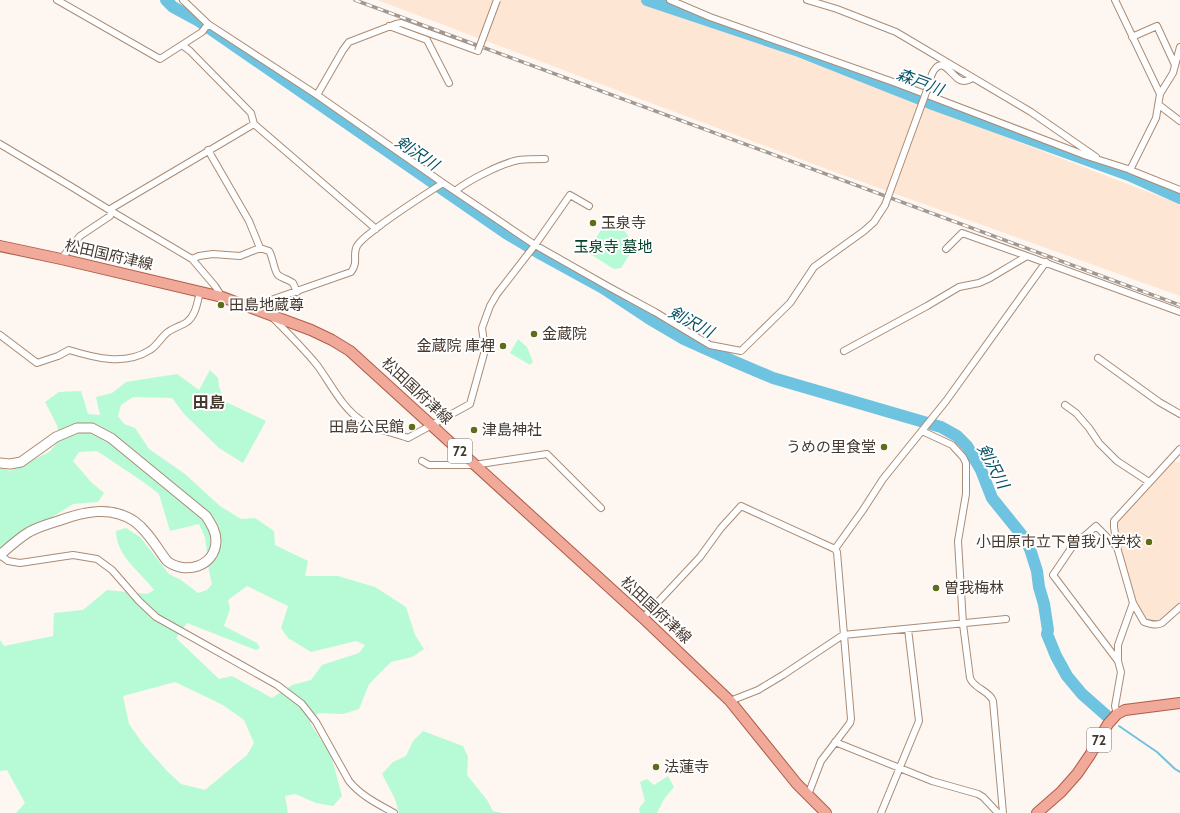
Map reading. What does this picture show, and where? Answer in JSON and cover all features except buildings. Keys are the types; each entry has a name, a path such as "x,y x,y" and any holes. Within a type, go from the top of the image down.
{"main road":[{"name":"松田国府津線","path":"0,246 62,259 222,297 311,330 350,351 643,618 730,701 797,784 826,813"},
{"name":"72","path":"1037,813 1061,792 1077,774 1108,724 1116,714 1125,710 1180,704"}],"street":[{"path":"57,0 160,59 202,32 208,25"},
{"path":"183,0 208,25 317,95 442,183 535,245 655,312 710,345 741,351 790,303 814,267 874,222 885,205 935,69 940,65 945,66 959,80 965,81 973,78"},
{"path":"317,95 349,42 389,26 401,23 478,51 498,0"},
{"path":"670,0 710,17 896,83 1087,156 1131,170 1180,190"},
{"path":"807,0 837,9 896,32 1031,112 1101,160"},
{"path":"1115,0 1160,94"},
{"path":"389,26 427,40 449,83"},
{"path":"1132,37 1157,26 1175,65"},
{"path":"182,45 190,51 251,113 254,124 376,229"},
{"path":"1131,170 1156,118 1160,94 1173,72 1180,47"},
{"path":"1159,105 1180,121"},
{"path":"62,259 80,236 110,216 112,208 254,124"},
{"path":"0,144 111,212 192,259 215,286 222,297"},
{"path":"208,150 249,221 260,248"},
{"path":"455,191 498,167 518,160 545,159"},
{"path":"250,308 352,272 356,266 355,253 357,246 366,236 401,210 442,183"},
{"path":"268,314 305,350 318,366 341,401 360,420 408,438 470,404 485,350 482,328 490,306 497,294 535,245 570,195 590,206"},
{"path":"946,249 962,233 1046,262 1180,312"},
{"path":"192,259 199,256 213,254 240,256 260,248 269,250 273,257 277,274 293,282 297,292"},
{"path":"844,351 959,287 979,283 990,278 1027,256"},
{"path":"835,549 883,479 946,401 1046,262"},
{"path":"0,335 37,363 58,356 69,350 111,360 143,354 152,349 168,332 187,322 194,314 200,292"},
{"path":"1098,358 1159,402 1180,414"},
{"path":"1065,405 1076,413 1099,443 1117,461 1149,482"},
{"path":"0,463 21,462 56,437 77,428 92,428 111,438 206,516 214,529 216,540 213,552 206,561 195,568 182,568 167,561 140,526 122,515 113,512 95,511 54,522 28,533 0,555 8,561 20,563 73,555 96,559 112,570 139,601 156,617 276,686 302,704 316,722 349,781 366,797 394,813"},
{"path":"924,429 952,445 964,457 966,463 966,494 958,541 964,624 971,682 974,686 990,696 993,701 1003,813"},
{"path":"1180,449 1114,521 1117,547 1133,603 1144,622 1151,624 1162,623 1180,607"},
{"path":"422,462 428,465 474,465 547,454 601,508"},
{"path":"643,618 700,557 721,528 741,506 835,549 837,552 851,719 850,723 821,761 808,795"},
{"path":"1117,547 1096,526 1072,547 1053,575 1118,661"},
{"path":"1116,714 1115,706 1121,672 1118,661 1118,645 1133,603"},
{"path":"730,701 758,690 843,635 1006,619"},
{"path":"881,813 898,768 919,721 908,629"},
{"path":"835,742 936,783 978,794 983,797 998,813"}],"shaded area":[{"path":"377,0 649,0 1177,203 1180,205 1180,296 840,174"},
{"name":"小田原市立下曽我小学校","path":"1173,461 1180,463 1180,604 1158,622 1153,622 1145,619 1136,603 1120,548 1116,526 1117,520"}],"green space":[{"name":"玉泉寺 墓地","path":"606,222 623,229 635,246 621,268 614,269 587,252"},
{"path":"518,339 527,347 533,362 530,365 510,353"},
{"path":"210,370 218,378 224,401 266,421 243,463 219,448 184,414 172,398 133,397 121,405 118,416 124,424 135,428 149,449 185,474 220,506 241,519 255,518 274,531 275,545 308,561 305,576 338,576 375,587 406,607 415,635 424,649 412,657 391,662 369,684 359,709 343,714 318,713 310,723 331,755 342,796 333,806 316,803 295,794 285,796 288,813 16,813 25,803 7,770 0,771 0,640 4,646 53,636 54,613 83,610 107,590 147,594 154,590 124,556 120,548 116,531 126,528 140,537 169,574 181,580 198,593 207,590 212,584 205,537 199,524 170,531 159,494 97,451 79,452 73,461 91,482 104,493 98,502 73,504 0,550 0,467 10,471 49,452 60,440 57,425 45,402 59,392 81,391 88,414 100,415 96,397 112,393 126,382 177,374 199,390","holes":["247,586 288,606 281,628 288,638 311,652 356,641 365,645 359,653 322,665 311,680 292,685 272,698 232,676 219,679 176,638 187,623 256,650 260,648 257,643 224,626 230,609 228,600","175,682 223,705 244,720 254,743 247,755 205,790 181,784 143,744 129,724 123,696"]},
{"path":"423,731 463,746 468,757 467,775 487,800 493,811 502,813 399,813 395,799 382,774 393,762 406,756 413,741"},
{"path":"668,776 674,787 664,799 657,813 640,813 639,808 645,801 640,782 647,779 654,785"}],"waterway":[{"name":"剣沢川","path":"166,0 173,7 199,21 506,233 603,288 684,339 773,378 941,427 957,436 967,446 981,470 992,498 1025,539 1030,549 1037,571 1039,587 1044,604 1048,630 1047,634 1056,656 1067,676 1082,694 1107,716"},
{"name":"森戸川","path":"647,0 796,50 930,103 1129,175 1180,198"},
{"name":"剣沢川","path":"1119,726 1157,752 1180,772"}],"railway":[{"path":"355,0 1180,305"}],"place":[{"name":"玉泉寺","path":"593,223"},
{"name":"田島地蔵尊","path":"221,305"},
{"name":"金蔵院","path":"534,334"},
{"name":"金蔵院 庫裡","path":"503,346"},
{"name":"田島公民館","path":"412,427"},
{"name":"津島神社","path":"474,430"},
{"name":"うめの里食堂","path":"884,447"},
{"name":"小田原市立下曽我小学校","path":"1149,542"},
{"name":"曽我梅林","path":"936,588"},
{"name":"法蓮寺","path":"656,767"}],"district":[{"name":"田島","path":"209,402"}]}
